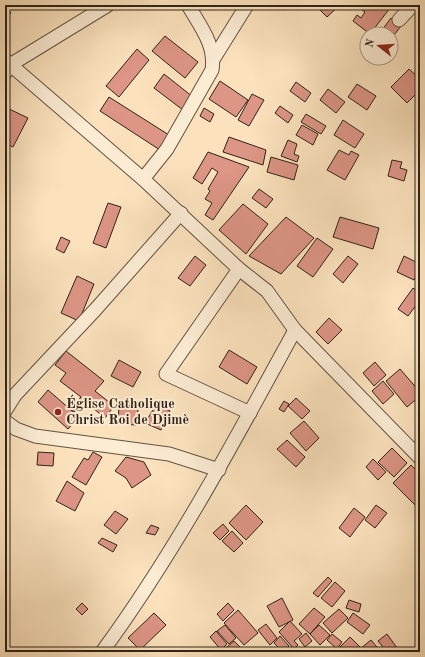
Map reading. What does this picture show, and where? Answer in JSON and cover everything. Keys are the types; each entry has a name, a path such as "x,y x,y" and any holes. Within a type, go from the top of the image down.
{"street":[{"path":"108,5 7,66 143,179 239,269 267,291 295,330 420,458"},
{"path":"188,5 211,47 214,58"},
{"path":"143,179 167,149 205,85 212,70 214,58 247,5"},
{"path":"399,20 413,5"},
{"path":"5,411 21,390 95,310 181,213"},
{"path":"239,269 166,374 250,413"},
{"path":"102,652 140,597 219,470 295,330"},
{"path":"5,421 16,429 35,436 169,454 219,470"}],"building":[{"path":"324,5 340,5 327,17 319,9"},
{"path":"365,5 385,5 390,8 376,26 360,26 353,21 357,15 361,18 365,12 361,9"},
{"path":"5,7 11,13 5,19"},
{"path":"391,18 401,26 399,29 399,26 385,26"},
{"path":"165,36 198,62 185,78 152,51"},
{"path":"137,49 149,60 119,97 106,86"},
{"path":"409,69 420,79 420,90 407,103 391,87"},
{"path":"164,74 193,97 183,110 154,88"},
{"path":"220,81 248,100 236,117 209,99"},
{"path":"296,82 311,93 305,102 290,91"},
{"path":"357,84 376,96 367,110 348,97"},
{"path":"328,89 345,102 336,113 320,100"},
{"path":"252,94 264,100 249,126 238,120"},
{"path":"109,97 169,135 160,150 100,111"},
{"path":"280,106 293,115 288,123 275,113"},
{"path":"5,107 28,118 13,147 5,143"},
{"path":"204,108 214,114 210,122 200,116"},
{"path":"306,114 326,126 321,134 301,122"},
{"path":"343,120 364,134 355,148 334,135"},
{"path":"302,125 318,134 313,145 296,135"},
{"path":"229,137 266,150 263,165 223,152"},
{"path":"288,140 297,144 294,154 299,156 297,162 281,156"},
{"path":"339,150 349,155 351,151 359,155 345,180 327,170"},
{"path":"208,152 249,167 213,220 205,215 212,203 205,199 210,191 208,189 218,172 212,168 202,184 193,178"},
{"path":"271,157 298,165 294,180 267,172"},
{"path":"392,160 402,162 400,168 407,170 404,181 388,176"},
{"path":"259,189 273,199 266,208 252,198"},
{"path":"108,203 121,207 106,248 93,243"},
{"path":"243,204 268,224 246,254 219,230"},
{"path":"286,217 314,238 281,274 249,256"},
{"path":"340,217 379,228 373,249 333,237"},
{"path":"61,237 70,241 64,253 56,249"},
{"path":"317,238 333,249 313,277 297,266"},
{"path":"195,256 206,265 190,286 178,278"},
{"path":"348,256 358,264 343,283 333,274"},
{"path":"404,256 420,264 420,269 414,280 397,272"},
{"path":"77,276 94,284 79,321 61,313"},
{"path":"413,288 420,293 420,300 408,316 398,309"},
{"path":"329,318 342,330 328,344 316,332"},
{"path":"229,350 257,367 247,384 219,367"},
{"path":"66,351 104,381 95,391 114,406 105,418 87,403 78,414 71,409 81,397 60,381 66,373 55,365"},
{"path":"119,360 141,372 133,387 111,376"},
{"path":"375,362 386,375 374,386 363,373"},
{"path":"400,369 420,392 420,396 407,407 386,381"},
{"path":"383,381 394,394 383,404 372,391"},
{"path":"48,390 79,417 68,429 38,402"},
{"path":"296,398 310,411 302,419 288,406"},
{"path":"284,401 289,404 284,412 279,409"},
{"path":"156,405 170,411 161,430 145,423"},
{"path":"119,406 138,406 137,425 118,424"},
{"path":"304,421 319,438 306,451 290,433"},
{"path":"287,440 305,457 296,467 277,449"},
{"path":"392,448 407,463 394,477 378,462"},
{"path":"38,452 54,453 53,466 37,465"},
{"path":"93,452 102,457 86,485 72,477 84,458 88,460"},
{"path":"126,457 144,462 151,475 132,488 126,478 115,471"},
{"path":"373,459 386,472 378,480 366,467"},
{"path":"411,465 420,474 420,504 417,507 393,483"},
{"path":"67,481 84,493 75,511 56,501"},
{"path":"246,505 263,522 246,540 229,523"},
{"path":"376,505 387,513 375,528 365,520"},
{"path":"354,508 365,517 350,537 339,528"},
{"path":"115,511 128,519 116,534 104,525"},
{"path":"223,524 229,531 220,540 213,533"},
{"path":"151,525 159,528 155,535 146,533"},
{"path":"232,531 243,543 234,552 222,541"},
{"path":"102,538 117,545 113,552 98,543"},
{"path":"328,577 332,581 318,597 313,593"},
{"path":"335,582 345,591 332,607 321,598"},
{"path":"282,598 293,620 279,627 267,606"},
{"path":"349,600 361,604 359,612 346,608"},
{"path":"82,603 88,609 82,615 76,609"},
{"path":"228,603 234,610 223,621 217,614"},
{"path":"314,608 325,617 310,634 299,624"},
{"path":"339,609 348,618 332,633 323,623"},
{"path":"238,610 258,633 244,645 224,623"},
{"path":"154,613 166,625 140,650 128,638"},
{"path":"353,613 370,625 363,634 347,622"},
{"path":"290,621 302,634 294,641 298,645 294,649 279,632"},
{"path":"266,624 277,638 270,645 258,630"},
{"path":"225,625 236,638 229,644 217,631"},
{"path":"319,625 330,635 320,645 310,634"},
{"path":"216,631 227,644 221,650 210,637"},
{"path":"306,633 312,641 305,647 299,639"},
{"path":"332,634 342,642 337,649 327,640"},
{"path":"387,634 400,652 387,652 378,641"},
{"path":"280,636 289,646 283,652 274,643"},
{"path":"350,637 360,647 356,652 345,652 340,647"},
{"path":"371,640 381,652 363,652 360,649"},
{"path":"234,641 241,648 236,652 221,652"},
{"path":"270,647 276,652 265,652"}],"place":[{"name":"Église Catholique Christ Roi de Djimè","path":"58,412"}]}
